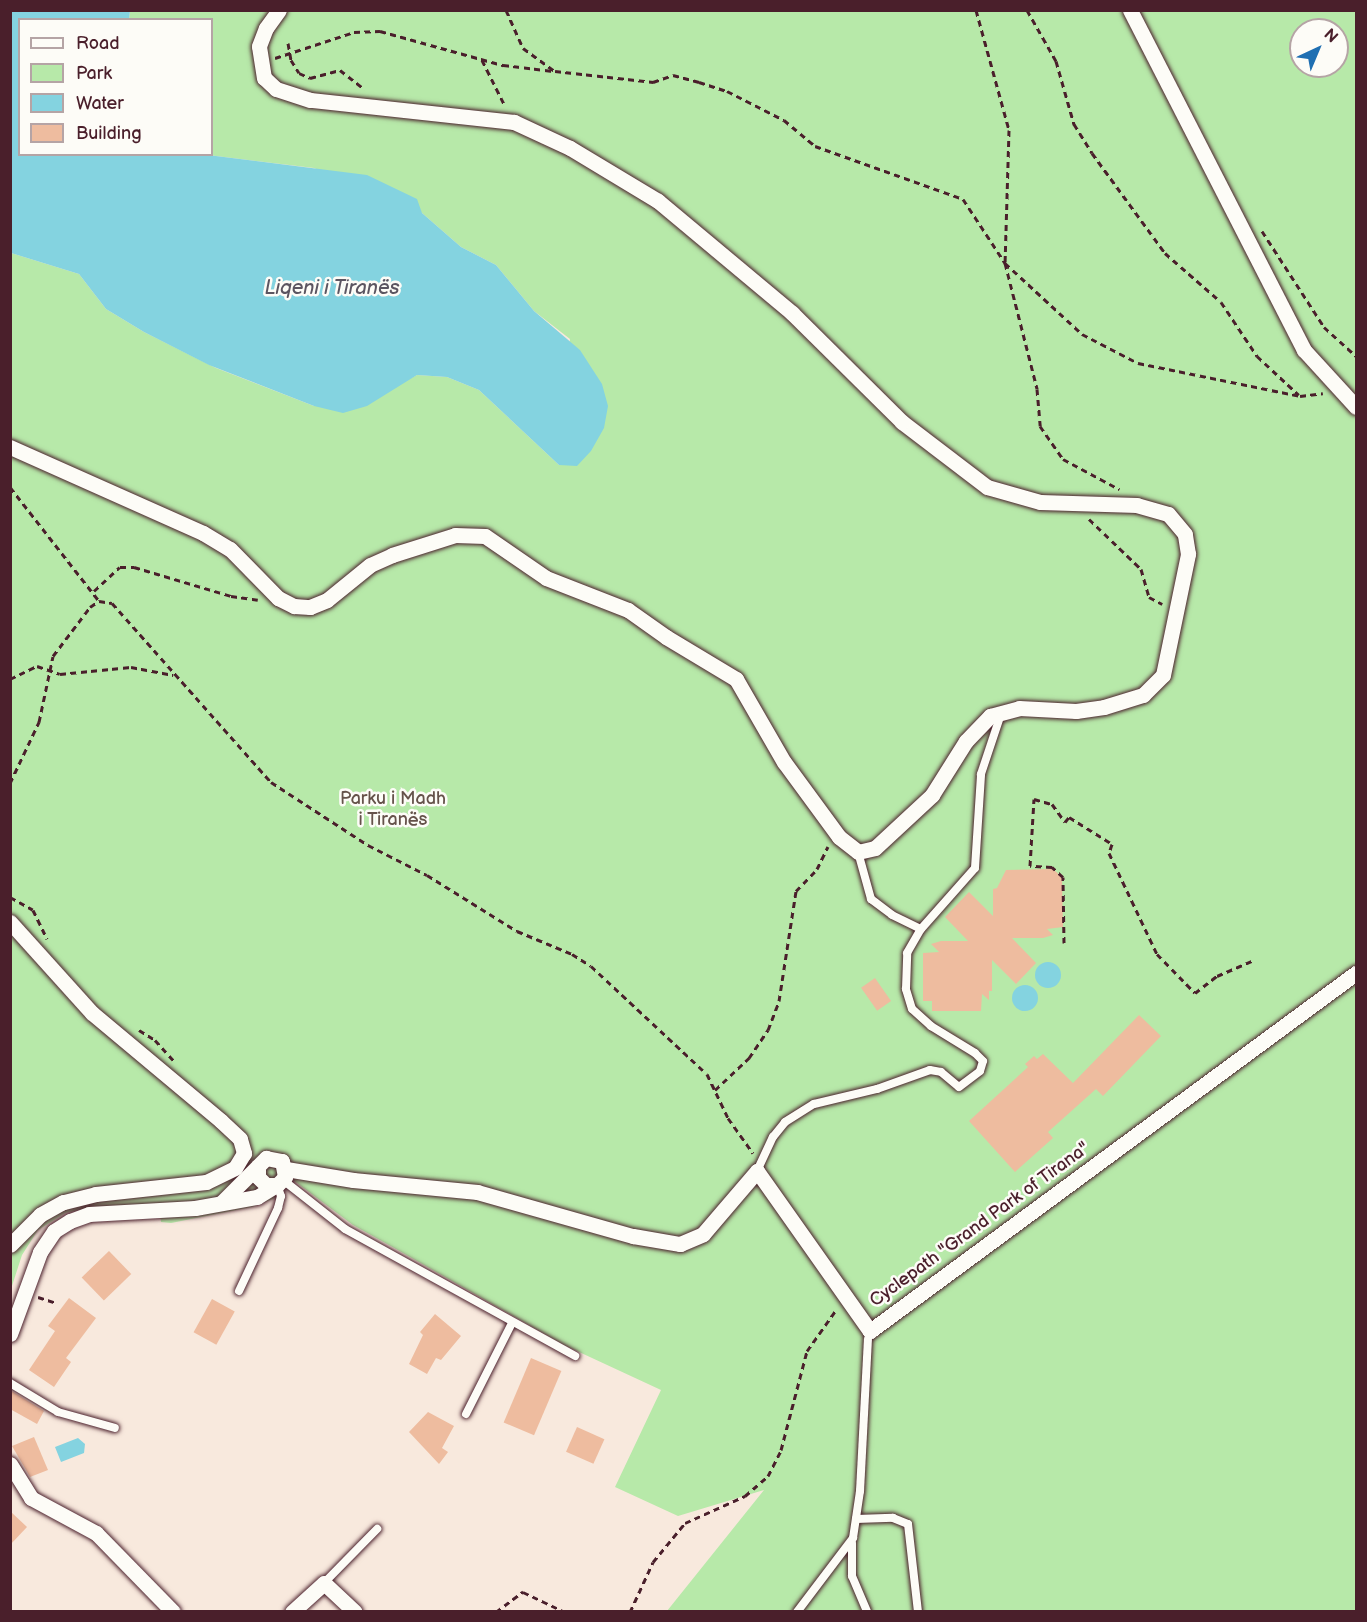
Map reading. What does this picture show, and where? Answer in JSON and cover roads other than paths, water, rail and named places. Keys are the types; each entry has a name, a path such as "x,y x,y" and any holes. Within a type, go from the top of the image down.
{"street":[{"path":"10,447 203,533 230,549 279,598 294,606 310,607 327,600 370,565 392,555 455,535 485,536 546,578 628,610 666,637 736,679 752,700 774,747 829,824 858,852 874,848 932,795 979,725 1001,712 1045,708 1076,711 1143,695 1163,675 1179,612 1188,554 1185,534 1168,514 1137,505 1040,502 987,487 902,422 792,313 658,201 594,159 514,122 290,96 264,78 260,52 266,28 279,10"},
{"path":"1130,10 1304,350 1356,407"},
{"path":"10,922 92,1013 221,1121 240,1140 244,1153 235,1168 206,1182 96,1194 63,1202 40,1215 10,1245"},
{"path":"258,1166 261,1182 280,1179 353,1180 477,1192 633,1236 680,1244 703,1233 758,1168 869,1335 1356,973"},
{"path":"10,1334 40,1252 54,1231 69,1221 89,1214 172,1211 257,1197 280,1179 282,1161 272,1157 258,1166 223,1201"},
{"path":"10,1464 31,1498 96,1533 173,1611"},
{"path":"292,1611 324,1583 355,1611"}],"lane":[{"path":"758,1168 785,1122 814,1104 877,1089 930,1070 941,1072 959,1087 980,1071 983,1061 975,1053 931,1026 912,1009 906,989 907,953 921,929 975,868 981,774 1001,712"},
{"path":"858,852 871,899 892,915 921,929"},
{"path":"239,1291 278,1208 281,1196 280,1179"},
{"path":"280,1179 345,1229 575,1356"},
{"path":"466,1414 512,1323"},
{"path":"867,1611 852,1576 869,1335"},
{"path":"10,1383 58,1412 115,1428"},
{"path":"856,1519 893,1518 908,1524 918,1611"},
{"path":"324,1583 377,1528"},
{"path":"797,1611 853,1538"}],"water":[{"name":"Liqeni i Tiranës","path":"11,10 130,11 129,18 18,18 18,156 213,156 367,175 417,199 422,213 461,247 496,265 534,311 580,350 602,384 608,406 604,428 591,451 577,466 559,465 479,390 447,377 417,375 367,406 343,413 314,406 209,365 144,332 106,309 79,274 11,253"},
{"path":"1048,962 1057,966 1061,975 1057,984 1048,988 1039,984 1035,975 1039,966"},
{"path":"1025,985 1034,989 1038,998 1034,1007 1025,1011 1016,1007 1012,998 1016,989"},
{"path":"78,1438 85,1444 84,1453 61,1462 55,1447"}],"park label":[{"name":"Parku i Madh i Tiranës","path":"393,810"}]}
